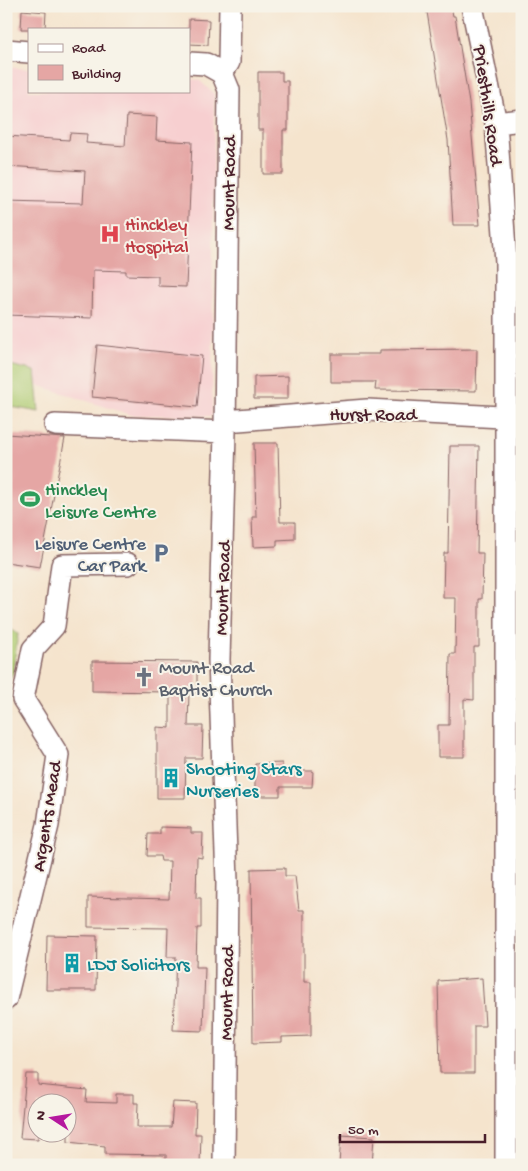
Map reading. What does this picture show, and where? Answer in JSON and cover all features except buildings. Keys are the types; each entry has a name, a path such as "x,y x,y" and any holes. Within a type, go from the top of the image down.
{"street":[{"path":"190,63 206,64 222,73 229,62 230,6"},
{"name":"Priesthills Road","path":"472,6 496,123 515,418 504,833 506,1165"},
{"path":"6,50 28,52"},
{"name":"Mount Road","path":"222,73 229,90 225,426 219,660 227,881 224,1165"},
{"path":"496,123 522,120"},
{"name":"Hurst Road","path":"55,425 225,426 367,410 515,418"},
{"name":"Argents Mead","path":"6,999 48,825 58,755 23,699 33,649 54,626 62,565 128,564"}],"shaded area":[{"name":"Hinckley Hospital","path":"6,67 28,69 28,92 190,92 190,79 199,80 214,94 212,416 131,415 6,375"}],"green space":[{"path":"6,364 35,371 39,412 6,406"},
{"path":"6,626 18,634 13,672 6,686"}],"place":[{"name":"Hinckley Hospital","path":"110,234"},
{"name":"Hinckley Leisure Centre","path":"30,499"},
{"name":"Leisure Centre Car Park","path":"161,553"},
{"name":"Mount Road Baptist Church","path":"144,677"},
{"name":"Shooting Stars Nurseries","path":"171,778"},
{"name":"LDJ Solicitors","path":"72,963"}]}
